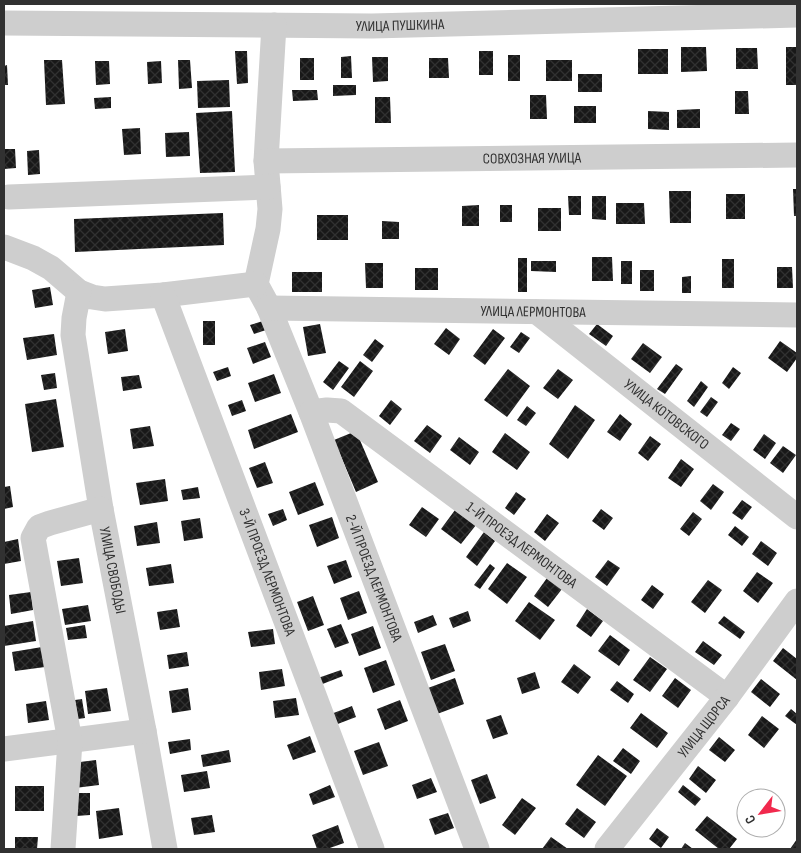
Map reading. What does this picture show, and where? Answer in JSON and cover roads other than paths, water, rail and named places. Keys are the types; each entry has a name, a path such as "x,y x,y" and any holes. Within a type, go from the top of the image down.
{"street":[{"name":"УЛИЦА ПУШКИНА","path":"4,23 274,25 328,14 372,26 519,13 711,11 797,16"},
{"path":"4,247 33,258 51,268 79,292 105,299 163,295 256,284 268,229 270,209 266,161 274,25"},
{"name":"СОВХОЗНАЯ УЛИЦА","path":"266,161 797,155"},
{"path":"9,197 268,187"},
{"name":"2-Й ПРОЕЗД ЛЕРМОНТОВА","path":"256,284 268,308 311,412 477,849"},
{"name":"УЛИЦА СВОБОДЫ","path":"79,292 72,335 101,508 144,731 164,849"},
{"name":"3-Й ПРОЕЗД ЛЕРМОНТОВА","path":"163,295 372,849"},
{"name":"УЛИЦА ЛЕРМОНТОВА","path":"268,308 797,315"},
{"name":"УЛИЦА КОТОВСКОГО","path":"537,312 797,517"},
{"name":"1-Й ПРОЕЗД ЛЕРМОНТОВА","path":"311,412 341,411 727,697"},
{"path":"63,849 70,742 34,538 39,527 50,522 101,508"},
{"name":"УЛИЦА ЩОРСА","path":"607,849 727,697 797,601"},
{"path":"4,749 144,731"}]}
